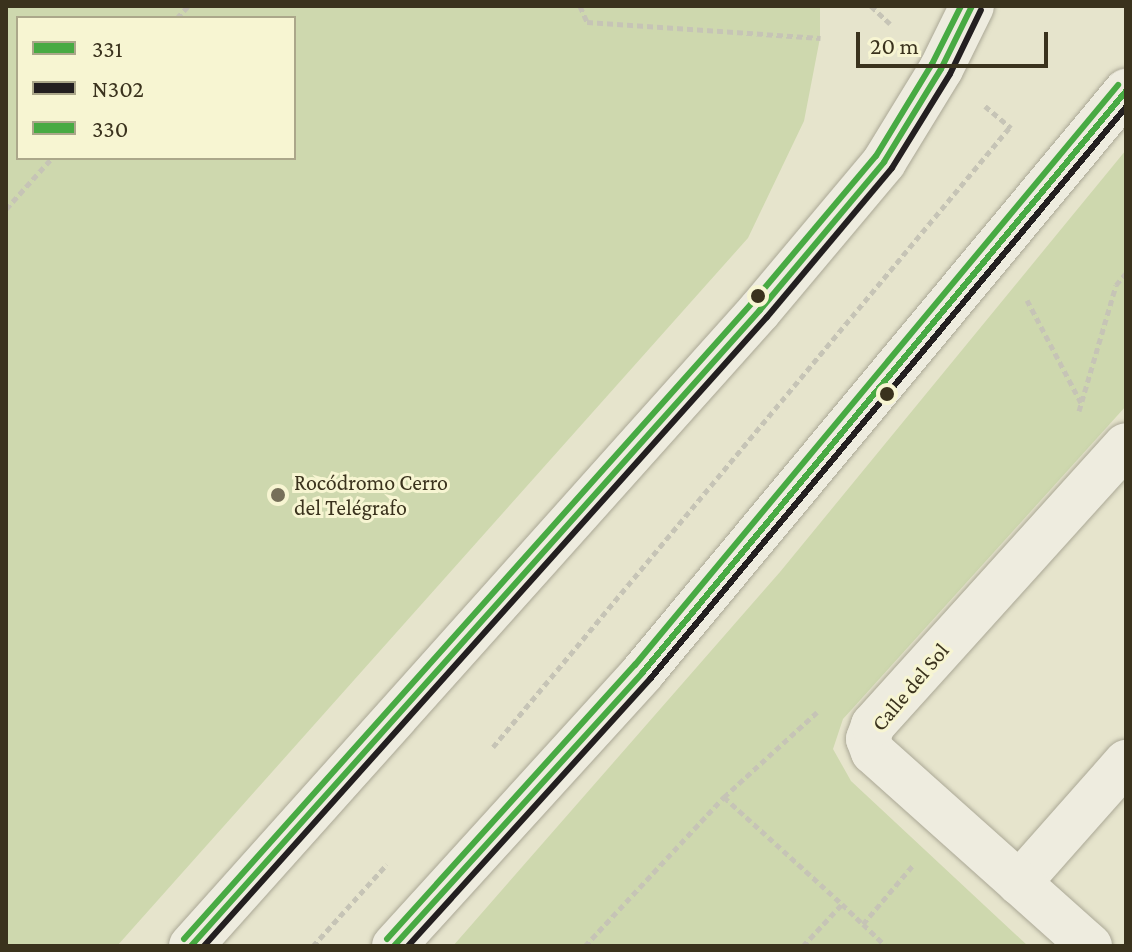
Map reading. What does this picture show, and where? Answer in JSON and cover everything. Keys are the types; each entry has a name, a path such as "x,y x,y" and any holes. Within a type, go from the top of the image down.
{"main road":[{"path":"191,946 760,310 884,162 941,69 972,6"},
{"path":"394,946 643,672 1126,91"},
{"name":"Calle del Sol","path":"1090,946 873,752 868,739 873,725 1126,445"},
{"path":"1019,883 1126,762"}],"path":[{"path":"580,6 587,22 820,38"},
{"path":"871,6 890,24"},
{"path":"941,69 1060,170"},
{"path":"485,757 1010,127"},
{"path":"6,209 50,160"},
{"path":"1024,295 1081,403"},
{"path":"724,797 886,946"},
{"path":"863,924 950,821"},
{"path":"313,946 395,857"},
{"path":"803,946 842,904"}],"green space":[{"path":"6,6 820,6 820,38 804,121 748,238 117,946 6,946"},
{"path":"1126,150 1126,406 843,719 833,749 851,781 1028,946 453,946 780,572"}],"transit line":[{"name":"330","path":"184,939 752,303 876,156 932,64 961,6"},
{"name":"331","path":"191,946 760,310 884,162 941,69 972,6"},
{"name":"N302","path":"204,946 767,317 892,168 950,74 981,10"},
{"name":"330","path":"387,939 635,665 1118,85"},
{"name":"331","path":"394,946 643,672 1126,91"},
{"name":"N302","path":"408,946 651,678 1126,107"}],"place":[{"name":"Rocódromo Cerro del Telégrafo","path":"278,495"}]}
